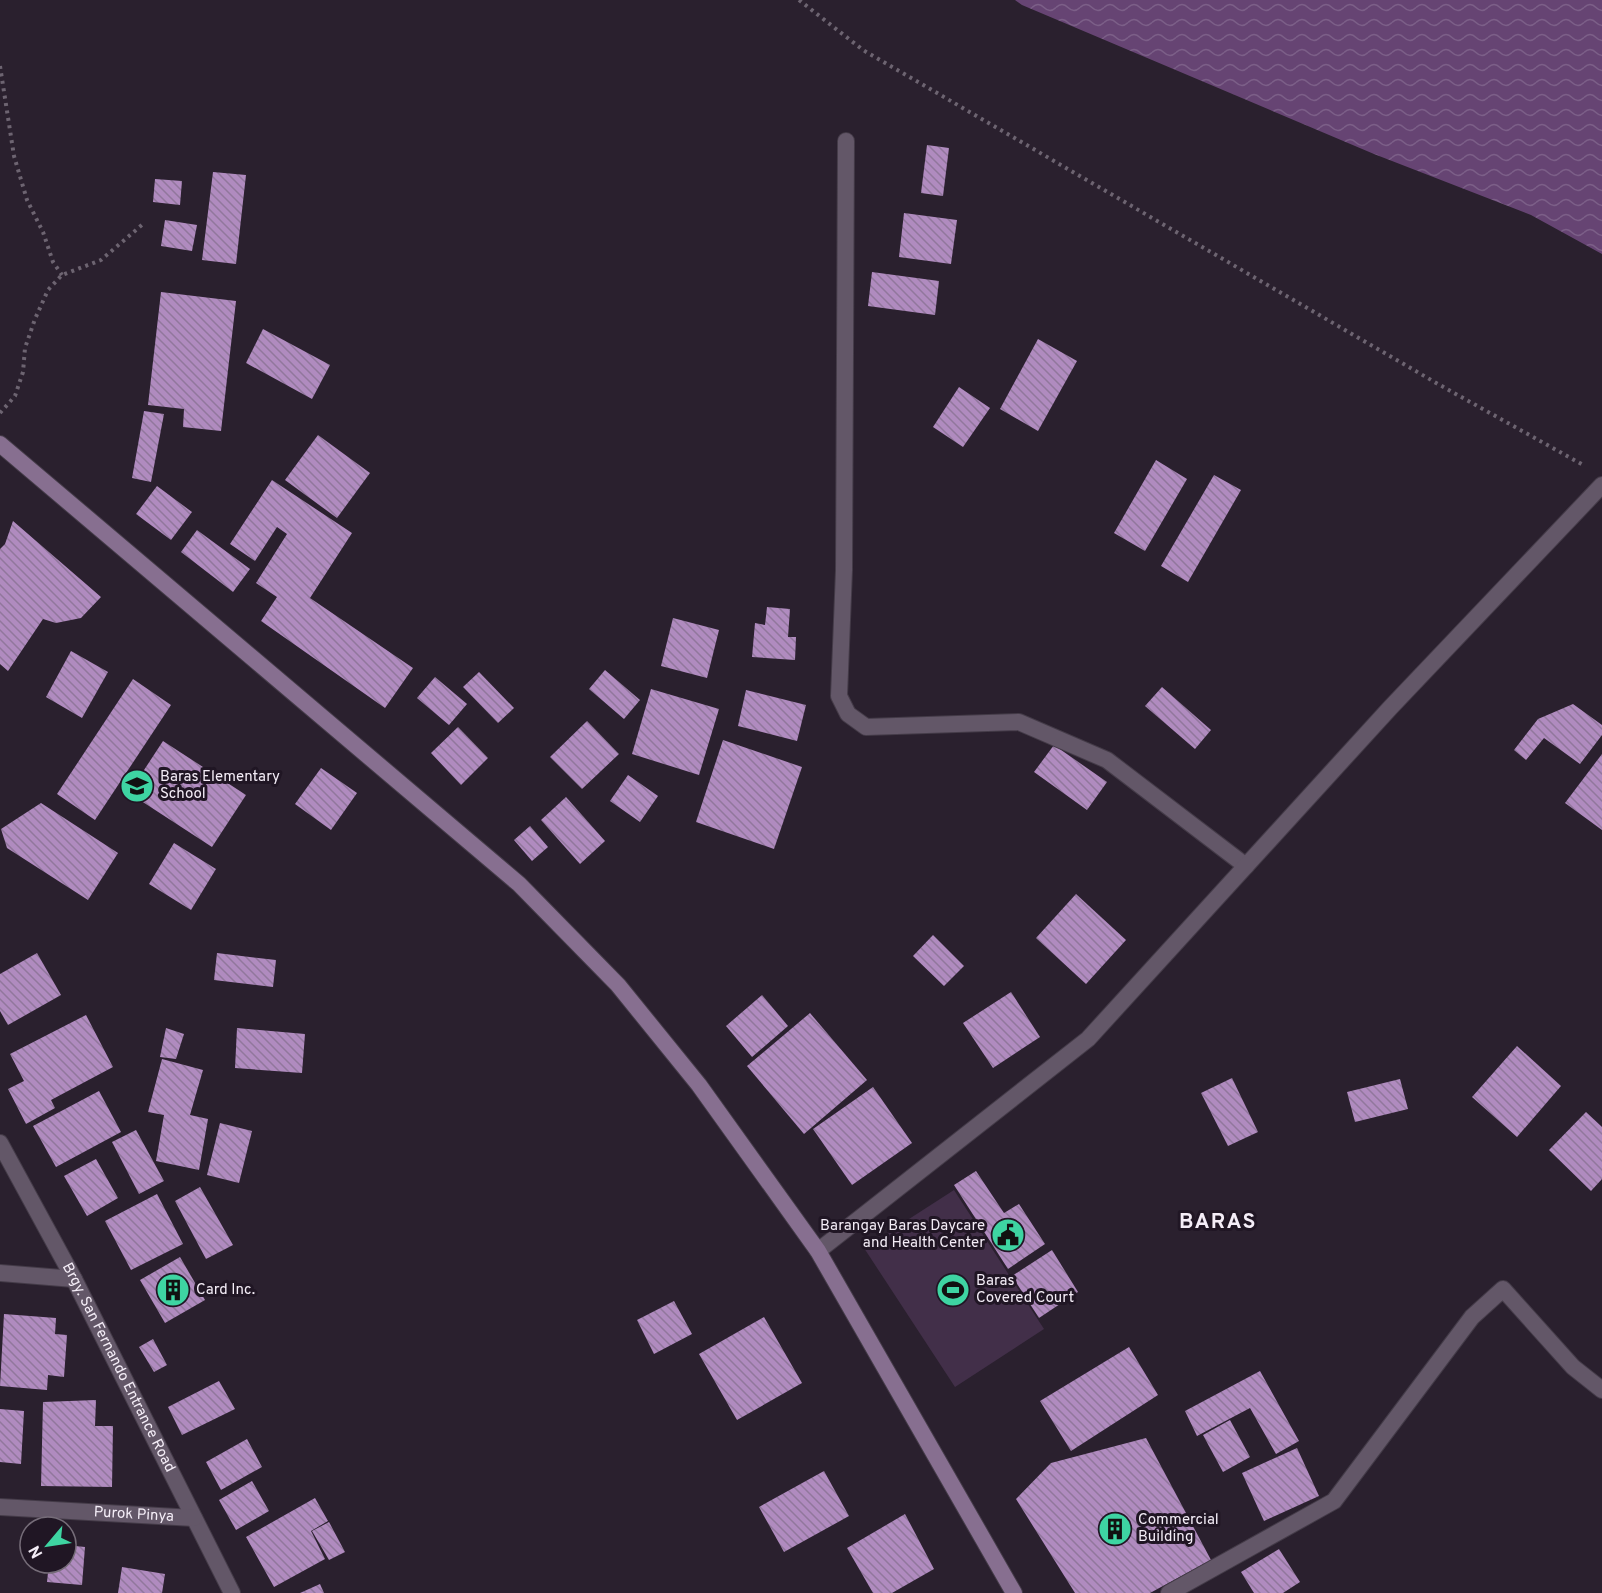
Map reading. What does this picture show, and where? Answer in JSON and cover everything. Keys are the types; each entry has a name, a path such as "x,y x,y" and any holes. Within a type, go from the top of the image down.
{"main road":[{"path":"0,444 519,884 618,985 699,1085 818,1251 1014,1593"}],"street":[{"path":"846,141 844,570 839,696 848,714 866,727 1019,722 1107,760 1246,866"},
{"path":"818,1251 1088,1039 1390,708 1602,485"},
{"name":"Brgy. San Fernando Entrance Road","path":"0,1143 74,1279 232,1593"},
{"path":"0,1273 74,1279"},
{"path":"1169,1593 1334,1501 1472,1317 1503,1289 1573,1367 1602,1390"},
{"name":"Purok Pinya","path":"0,1507 194,1518"}],"path":[{"path":"799,0 863,50 1438,384 1593,470"},
{"path":"0,66 14,156 27,200 44,232 53,262 62,275"},
{"path":"0,413 15,396 23,372 25,348 34,319 48,290 62,275 101,260 143,224"}],"shaded area":[{"path":"954,1190 1044,1329 955,1387 864,1248"}],"water":[{"path":"1015,0 1602,0 1602,254 1531,215 1374,154 1022,5"}],"building":[{"path":"927,145 949,148 943,196 921,193"},
{"path":"213,172 246,175 236,264 202,260"},
{"path":"155,179 182,181 180,205 153,202"},
{"path":"904,213 957,220 951,264 899,257"},
{"path":"165,220 197,225 192,251 161,246"},
{"path":"872,272 939,281 935,315 868,306"},
{"path":"161,292 236,301 221,431 183,427 184,409 148,405"},
{"path":"263,329 330,365 312,399 246,363"},
{"path":"1038,339 1077,361 1038,431 1000,409"},
{"path":"959,387 990,408 963,447 933,427"},
{"path":"144,411 164,414 151,482 132,478"},
{"path":"318,435 370,473 337,518 285,480"},
{"path":"1156,460 1187,479 1145,551 1114,533"},
{"path":"1214,475 1241,490 1188,582 1161,566"},
{"path":"272,480 352,533 310,598 413,668 385,708 261,621 277,597 256,583 287,534 277,527 255,561 230,544"},
{"path":"157,486 192,512 171,540 136,514"},
{"path":"13,521 101,597 81,618 56,623 43,619 8,671 0,664 0,549 5,544"},
{"path":"197,530 250,569 233,592 181,552"},
{"path":"767,607 790,609 788,637 796,637 795,660 752,657 755,623 765,625"},
{"path":"673,618 719,630 707,678 661,666"},
{"path":"71,651 108,672 82,718 46,697"},
{"path":"605,670 640,700 624,719 589,689"},
{"path":"479,672 514,708 498,723 463,687"},
{"path":"435,677 467,704 449,725 417,698"},
{"path":"133,679 171,705 95,820 57,794"},
{"path":"1162,687 1211,730 1195,749 1145,706"},
{"path":"651,689 719,709 699,775 632,754"},
{"path":"746,690 806,705 797,741 738,726"},
{"path":"1573,704 1602,725 1602,735 1580,764 1544,738 1526,760 1514,750 1538,719"},
{"path":"587,721 619,754 582,789 550,757"},
{"path":"458,727 488,758 461,785 431,753"},
{"path":"723,740 802,767 774,849 696,822"},
{"path":"163,741 246,795 212,847 129,793"},
{"path":"1054,745 1107,782 1087,810 1034,772"},
{"path":"1602,754 1602,830 1565,803"},
{"path":"321,768 357,793 331,830 295,804"},
{"path":"628,775 658,796 640,822 610,801"},
{"path":"566,797 605,841 580,864 541,820"},
{"path":"41,803 118,853 88,900 7,848 1,829"},
{"path":"530,826 548,847 532,861 514,840"},
{"path":"174,843 216,869 191,910 149,884"},
{"path":"1076,894 1126,940 1086,984 1036,938"},
{"path":"933,935 964,966 944,986 913,956"},
{"path":"37,953 61,995 8,1025 0,1011 0,974"},
{"path":"217,953 276,960 273,987 214,980"},
{"path":"1011,992 1040,1037 993,1068 963,1023"},
{"path":"762,995 788,1026 752,1057 726,1026"},
{"path":"810,1013 867,1080 804,1134 747,1066"},
{"path":"86,1015 113,1067 51,1100 55,1108 26,1124 8,1089 24,1081 10,1054"},
{"path":"166,1028 184,1034 176,1059 160,1057"},
{"path":"237,1028 305,1034 302,1073 235,1068"},
{"path":"1517,1046 1561,1086 1517,1137 1472,1097"},
{"path":"162,1059 203,1070 190,1115 208,1119 199,1170 156,1161 164,1115 148,1112"},
{"path":"1232,1078 1258,1132 1228,1146 1201,1093"},
{"path":"1400,1079 1408,1109 1355,1122 1347,1092"},
{"path":"873,1087 912,1143 852,1185 813,1129"},
{"path":"99,1091 121,1132 56,1167 33,1126"},
{"path":"1586,1112 1602,1127 1602,1179 1591,1191 1549,1150"},
{"path":"220,1123 252,1131 239,1183 207,1175"},
{"path":"136,1130 164,1181 139,1194 112,1142"},
{"path":"96,1159 118,1198 87,1216 64,1176"},
{"path":"976,1171 1004,1213 1019,1204 1045,1244 1008,1269 954,1185"},
{"path":"200,1187 233,1245 206,1259 175,1201"},
{"path":"157,1194 183,1244 131,1270 105,1221"},
{"path":"1052,1250 1078,1292 1039,1318 1012,1276"},
{"name":"Card Inc.","path":"180,1257 205,1300 165,1323 140,1280"},
{"path":"674,1301 692,1334 654,1354 637,1320"},
{"path":"4,1314 56,1318 55,1334 67,1335 64,1377 48,1375 47,1390 0,1386"},
{"path":"764,1317 802,1383 737,1420 699,1354"},
{"path":"153,1339 167,1365 154,1372 139,1347"},
{"path":"1129,1347 1158,1395 1071,1451 1040,1401"},
{"path":"1260,1371 1299,1441 1276,1454 1250,1408 1197,1436 1185,1411"},
{"path":"219,1381 235,1409 182,1435 168,1407"},
{"path":"96,1400 95,1426 113,1426 112,1487 41,1486 43,1402"},
{"path":"0,1409 24,1411 21,1464 0,1462"},
{"path":"1230,1420 1250,1457 1223,1472 1203,1435"},
{"name":"Commercial Building","path":"1146,1438 1211,1560 1150,1593 1075,1593 1016,1499 1051,1463"},
{"path":"247,1439 262,1467 221,1490 206,1462"},
{"path":"1297,1448 1319,1496 1264,1521 1242,1473"},
{"path":"824,1471 849,1516 784,1552 759,1507"},
{"path":"252,1481 269,1511 236,1530 219,1500"},
{"path":"315,1498 328,1521 311,1531 325,1559 274,1587 246,1537"},
{"path":"905,1514 934,1569 892,1593 873,1593 847,1548"},
{"path":"329,1522 345,1552 329,1560 312,1531"},
{"path":"78,1546 85,1547 82,1585 47,1582 48,1575 78,1575"},
{"path":"1279,1549 1300,1582 1283,1593 1254,1593 1241,1572"},
{"path":"122,1567 165,1574 162,1593 118,1593"},
{"path":"320,1584 324,1593 300,1593"}],"place":[{"name":"Baras Elementary School","path":"137,786"},
{"name":"Barangay Baras Daycare and Health Center","path":"1008,1235"},
{"name":"Card Inc.","path":"173,1290"},
{"name":"Baras Covered Court","path":"953,1290"},
{"name":"Commercial Building","path":"1115,1529"}],"district":[{"name":"BARAS","path":"1218,1222"}]}
